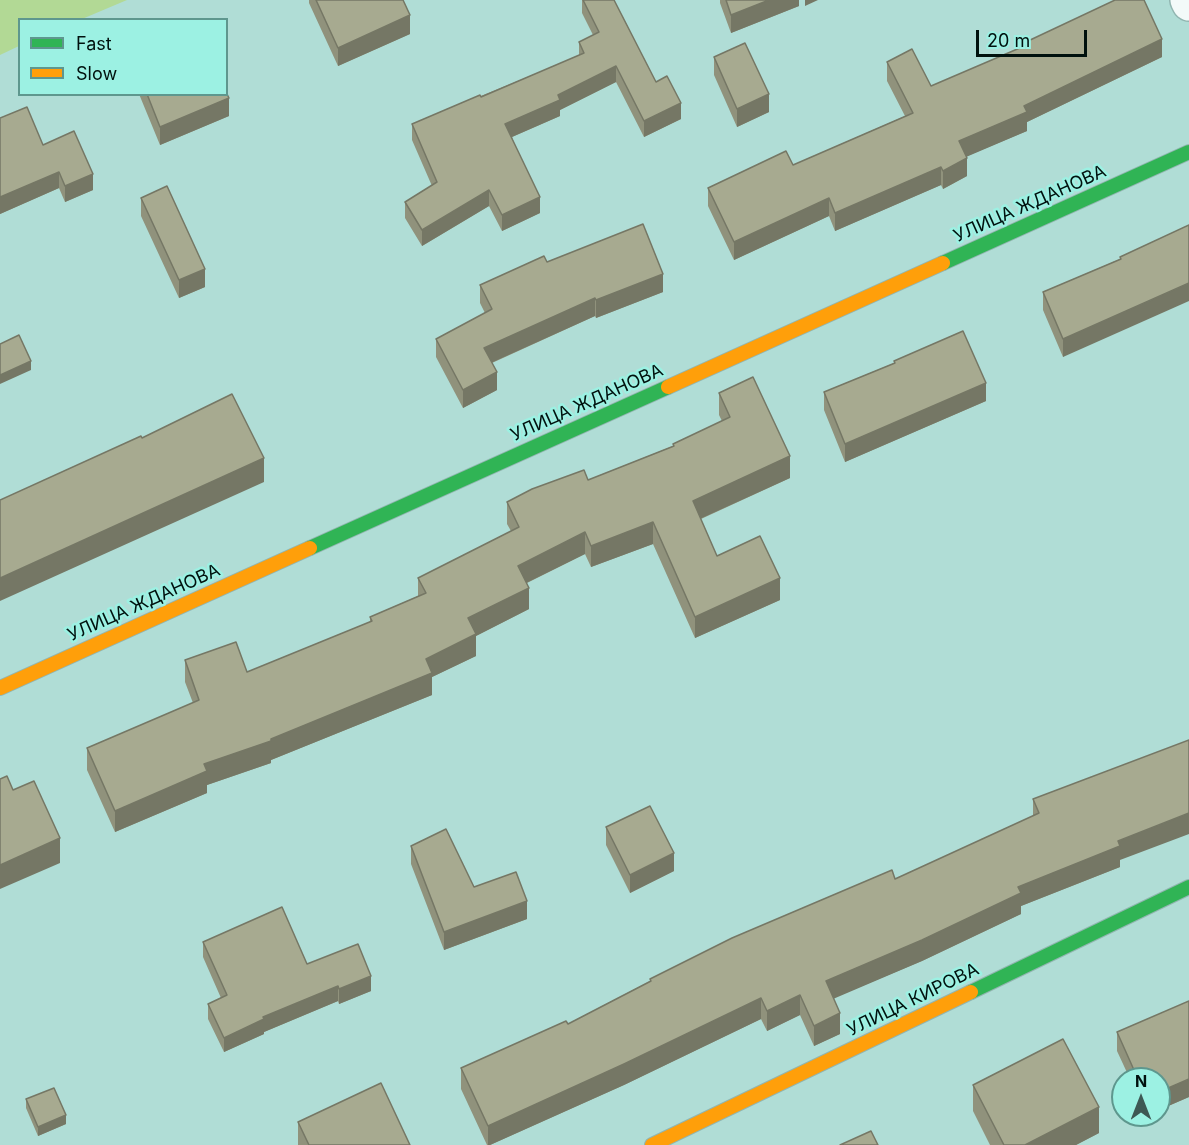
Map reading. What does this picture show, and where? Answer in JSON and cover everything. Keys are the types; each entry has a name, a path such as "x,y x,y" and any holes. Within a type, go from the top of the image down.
{"street":[{"name":"УЛИЦА ЖДАНОВА","path":"0,688 1189,152"},
{"name":"УЛИЦА КИРОВА","path":"652,1145 1189,887"}],"green space":[{"path":"0,0 127,0 84,18 18,18 18,46 0,55"}],"building":[{"path":"316,0 403,0 410,15 338,48"},
{"path":"583,0 614,0 656,82 667,76 681,103 644,121 616,66 558,95 560,100 505,124 540,197 502,215 489,190 422,230 405,202 437,182 412,124 584,53 579,42 599,32"},
{"path":"726,0 769,0 731,15"},
{"path":"1115,0 1144,0 1162,39 1024,106 1027,112 959,141 967,158 943,171 941,167 835,213 829,198 734,242 708,188 786,151 793,165 913,113 887,62 912,49 931,86 1029,44 1028,41"},
{"path":"745,43 769,94 737,109 714,57"},
{"path":"148,96 228,96 229,98 160,127"},
{"path":"27,107 43,145 74,131 93,174 65,186 59,172 0,197 0,118"},
{"path":"167,186 205,269 179,280 141,198"},
{"path":"643,224 663,274 596,300 595,298 484,348 497,372 463,390 436,339 492,309 480,285 544,256 547,262"},
{"path":"1189,225 1189,283 1063,339 1043,292 1121,259 1120,257"},
{"path":"963,331 986,383 845,444 824,392 895,363 894,361"},
{"path":"19,335 31,361 0,375 0,344"},
{"path":"753,377 790,456 693,501 717,556 760,536 780,578 695,617 653,522 591,546 585,532 518,566 529,588 468,618 476,634 426,659 432,673 271,739 271,741 204,764 207,771 115,811 87,748 199,700 185,660 236,642 247,672 372,621 370,617 426,593 418,578 519,527 507,502 532,489 584,470 588,480 674,446 673,444 730,417 719,393"},
{"path":"232,394 264,458 0,578 0,500 141,436 142,438"},
{"path":"1189,740 1189,813 1118,841 1120,846 1018,887 1021,893 922,940 826,981 840,1013 814,1026 800,995 767,1011 761,998 488,1126 461,1068 566,1021 568,1024 732,938 892,870 895,879 1039,813 1033,799"},
{"path":"7,776 13,790 34,781 60,838 0,865 0,779"},
{"path":"650,806 674,853 630,875 606,827"},
{"path":"446,829 474,887 516,872 527,901 444,932 411,846"},
{"path":"282,907 307,964 358,944 371,976 339,989 338,986 263,1017 264,1019 224,1038 208,1004 227,995 203,942"},
{"path":"1189,1001 1189,1079 1171,1087 1171,1067 1133,1067 1117,1032"},
{"path":"1063,1039 1099,1107 1025,1145 1004,1145 973,1085"},
{"path":"381,1083 410,1145 309,1145 298,1122"},
{"path":"54,1088 66,1115 38,1127 26,1099"},
{"path":"871,1131 878,1145 840,1145"}],"traffic: fast":[{"path":"943,263 1189,152"},
{"path":"310,548 668,387"},
{"path":"971,992 1189,887"}],"traffic: slow":[{"path":"668,387 943,263"},
{"path":"0,688 310,548"},
{"path":"652,1145 971,992"}]}
